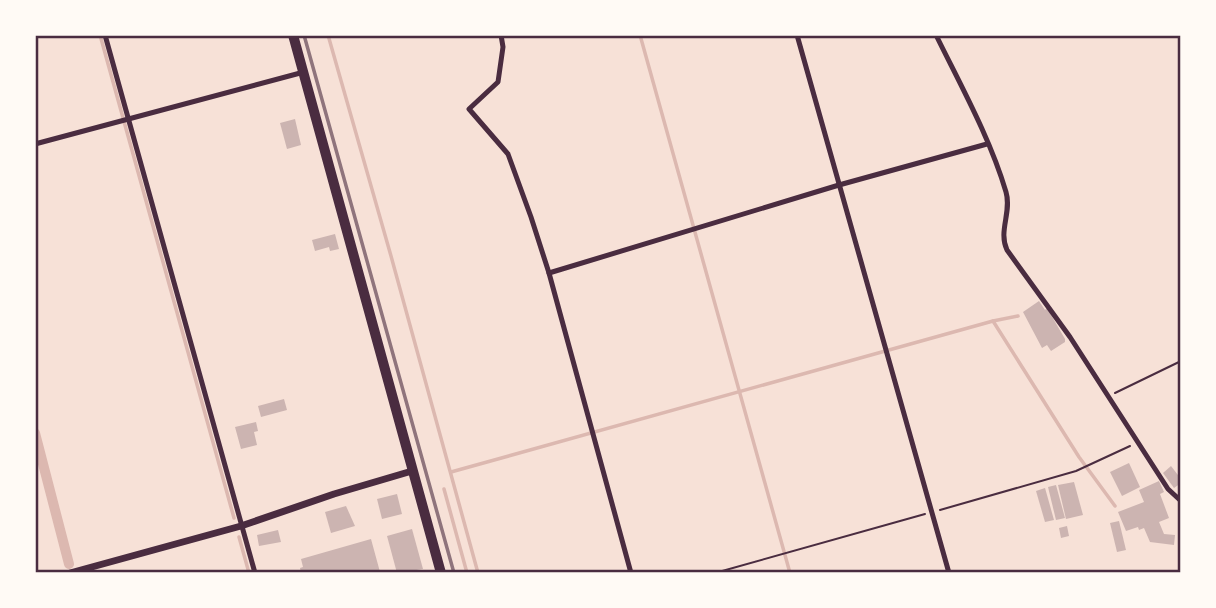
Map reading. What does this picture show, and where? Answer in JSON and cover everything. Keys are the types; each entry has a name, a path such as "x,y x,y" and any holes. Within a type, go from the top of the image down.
{"highway":[{"path":"293,35 441,573"}],"street":[{"path":"104,35 255,573"},
{"path":"501,35 503,47 498,82 469,109 508,154 549,273 631,573"},
{"path":"797,35 949,573"},
{"path":"936,35 988,144 1007,193 1008,207 1002,240 1070,337 1163,480 1181,501"},
{"path":"35,144 304,72"},
{"path":"549,273 839,185 988,144"},
{"path":"71,573 241,526 412,471"}],"path":[{"path":"1108,396 1181,361"}],"building":[{"path":"295,119 301,145 287,149 280,123"},
{"path":"335,234 339,249 330,251 329,247 315,251 312,240"},
{"path":"1039,301 1045,310 1047,308 1065,339 1065,342 1051,351 1047,345 1042,348 1023,312"},
{"path":"284,399 287,410 261,417 258,406"},
{"path":"256,422 258,431 254,432 257,445 241,449 235,427"},
{"path":"1129,463 1140,487 1122,496 1110,472"},
{"path":"1171,466 1181,479 1181,483 1174,488 1163,473"},
{"path":"1159,481 1164,492 1160,494 1169,518 1159,522 1164,534 1175,535 1174,545 1150,542 1144,528 1126,531 1118,512 1144,502 1139,490"},
{"path":"1074,482 1083,515 1066,519 1058,485"},
{"path":"1056,485 1065,518 1056,520 1048,487"},
{"path":"1045,488 1054,520 1045,522 1036,491"},
{"path":"397,494 402,514 382,519 377,499"},
{"path":"346,506 355,526 331,533 325,512"},
{"path":"1119,521 1126,550 1117,552 1110,523"},
{"path":"1067,526 1069,536 1061,538 1059,528"},
{"path":"412,529 423,569 397,573 387,536"},
{"path":"278,530 281,542 259,546 257,535"},
{"path":"371,539 380,572 301,573 301,559"}],"waterway":[{"path":"100,35 234,518"},
{"path":"328,35 478,573"},
{"path":"640,35 790,573"},
{"path":"993,321 1018,316"},
{"path":"451,472 993,321 1079,457 1115,506"},
{"path":"35,433 69,564"},
{"path":"444,489 467,573"},
{"path":"239,537 249,573"}],"railway":[{"path":"304,35 454,573"}]}
